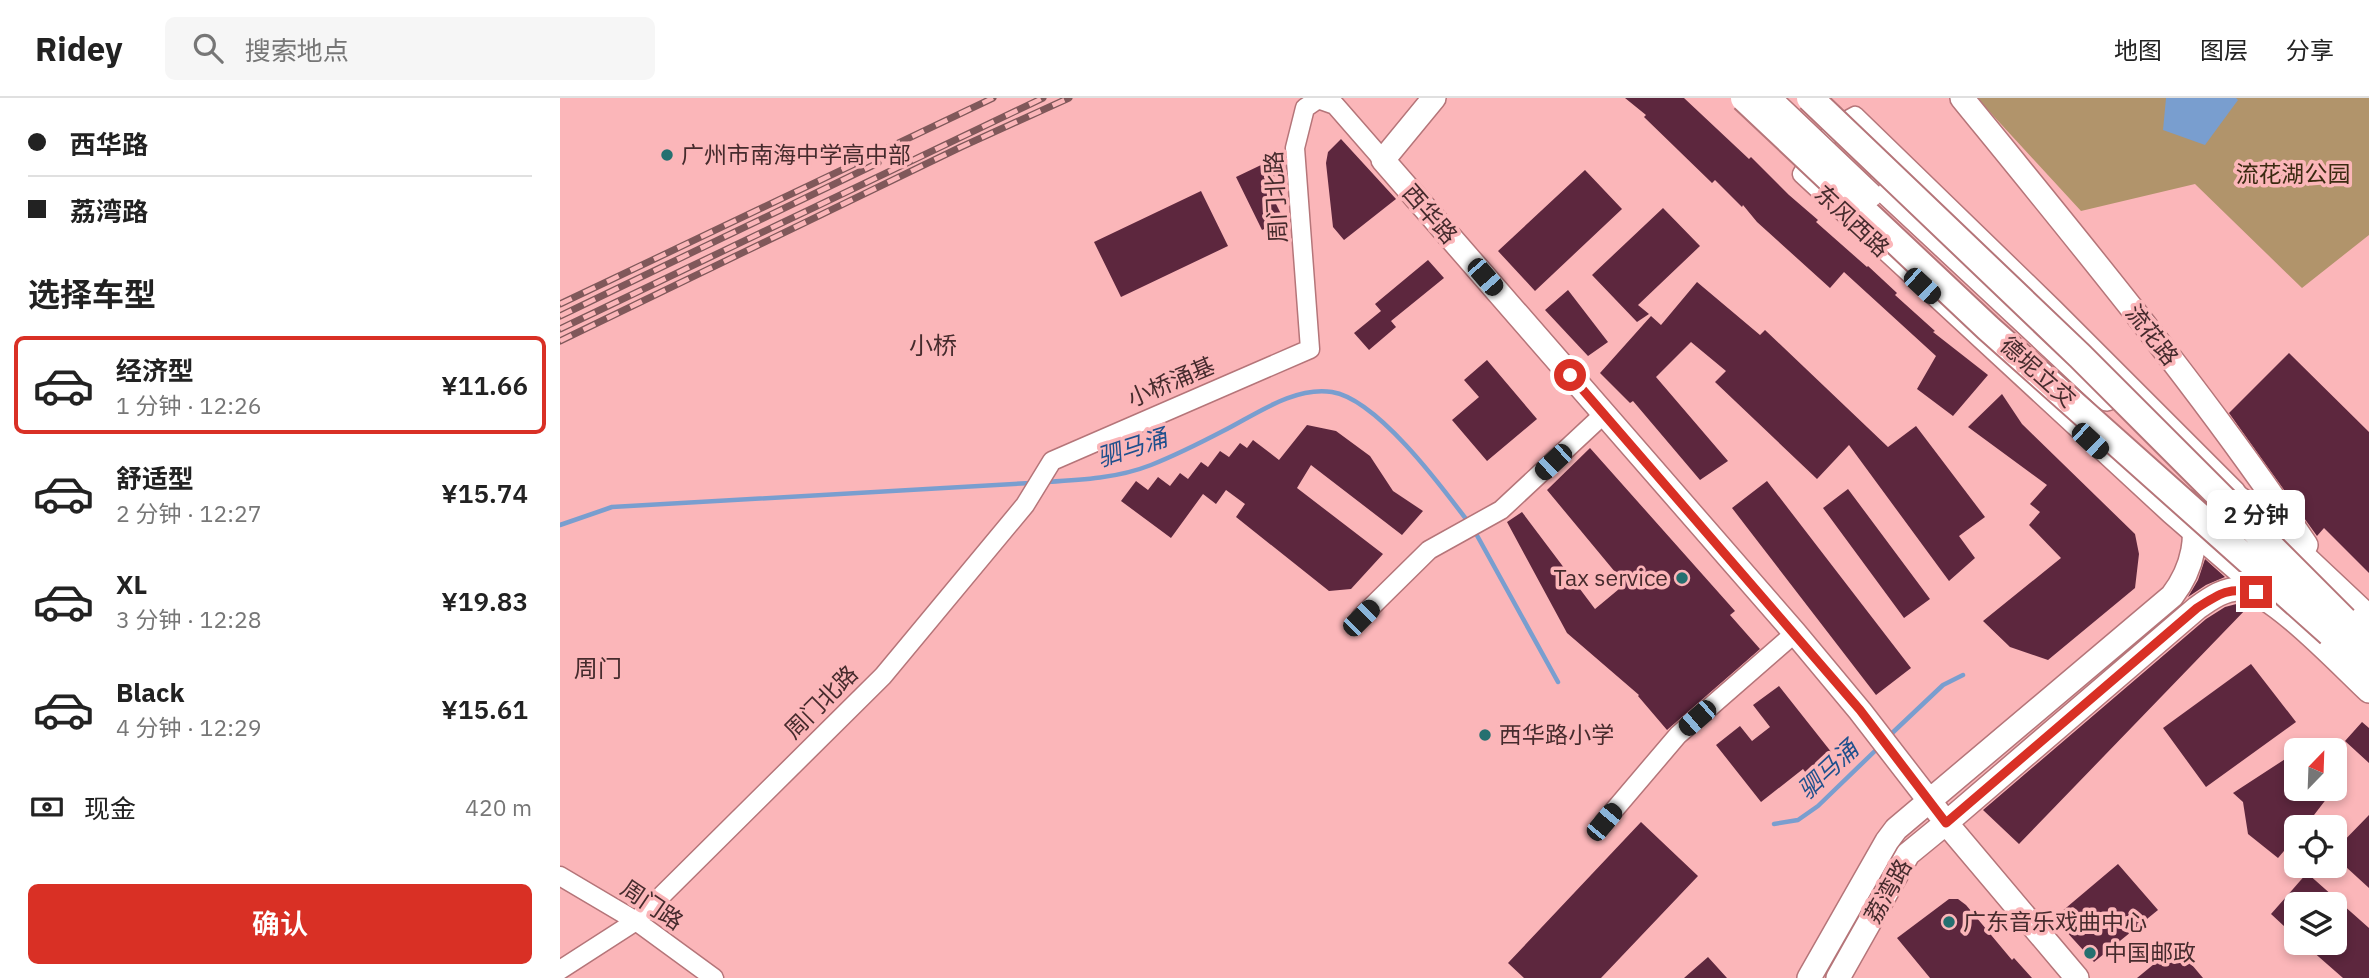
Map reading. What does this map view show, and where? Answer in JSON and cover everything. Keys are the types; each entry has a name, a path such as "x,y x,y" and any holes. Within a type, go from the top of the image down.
{"highway":[{"name":"德坭立交","path":"1744,98 1989,328 2369,668"},
{"name":"德坭立交","path":"1810,98 2071,347 2369,643"}],"main road":[{"path":"1383,160 1434,98"},
{"name":"德坭立交","path":"1769,98 2072,375"},
{"name":"德坭立交","path":"1786,98 2072,375"},
{"name":"流花路","path":"1962,98 2108,278 2250,463 2330,580"},
{"name":"西华路","path":"1383,160 1795,633 1931,801"},
{"path":"2072,375 2175,484 2284,613"},
{"path":"2072,375 2161,446 2253,508 2369,617"},
{"path":"2175,484 2190,509 2195,537"},
{"name":"荔湾路","path":"1809,978 1896,829 2172,596 2182,582 2195,537"},
{"name":"荔湾路","path":"1838,978 1908,854 2197,608 2225,591 2240,589 2256,592 2284,613"},
{"name":"东风西路","path":"2284,613 2369,691"},
{"path":"1931,801 1946,823 2077,978"},
{"path":"1887,841 1908,854"}],"street":[{"name":"周门北路","path":"1310,349 1295,148 1305,108 1318,99 1335,105 1383,160"},
{"name":"东风西路","path":"2253,508 2081,336 1854,116 1831,131 1802,174 2195,537 2284,613"},
{"name":"小桥涌基","path":"1052,461 1310,349"},
{"path":"1361,618 1429,550 1501,510 1604,414"},
{"name":"周门北路","path":"560,970 636,921 883,676 1026,505 1052,461"},
{"path":"1604,822 1678,735 1795,633"},
{"name":"周门路","path":"560,876 636,921 713,978"}],"green space":[{"name":"流花湖公园","path":"1977,98 2369,98 2369,235 2302,288 2195,184 2081,211"}],"water":[{"path":"2166,98 2238,100 2205,145 2163,130"}],"building":[{"path":"1625,98 1684,98 1749,159 1751,157 1818,220 1816,222 1897,293 1895,295 1935,331 1933,332 1988,375 1953,416 1917,389 1936,356 1844,272 1830,288 1715,180 1712,183 1644,117 1646,115"},
{"path":"1341,139 1396,199 1344,240 1333,227 1326,163 1328,152"},
{"path":"1280,156 1286,175 1266,184 1284,220 1262,230 1236,177"},
{"path":"1585,170 1622,209 1535,291 1498,251"},
{"path":"1201,191 1228,246 1121,297 1094,242"},
{"path":"1663,208 1700,246 1638,305 1649,314 1637,322 1592,275"},
{"path":"1428,260 1444,278 1391,321 1396,327 1369,350 1354,333 1381,311 1375,304"},
{"path":"1697,282 1760,335 1765,330 1888,447 1916,426 1985,517 1959,536 1975,558 1949,581 1849,445 1817,479 1715,382 1726,371 1691,342 1656,377 1728,461 1700,480 1633,401 1630,403 1600,373 1651,316 1661,325"},
{"path":"1568,290 1608,342 1588,356 1545,310"},
{"path":"2289,353 2369,432 2369,573 2324,528 2317,536 2229,413"},
{"path":"1487,360 1537,419 1487,461 1452,420 1479,397 1464,380"},
{"path":"2002,394 2022,424 2135,534 2139,554 2135,588 2048,660 2010,647 1983,621 2061,558 2029,525 2040,512 2030,504 2047,485 1968,427"},
{"path":"1307,425 1336,431 1370,456 1393,491 1423,511 1402,535 1311,465 1297,488 1383,554 1351,589 1329,591 1236,517 1245,504 1226,490 1216,504 1203,494 1171,538 1121,501 1136,481 1148,490 1158,477 1170,486 1180,473 1188,479 1201,462 1208,467 1220,451 1229,457 1240,443 1247,448 1253,440 1279,460"},
{"path":"1590,448 1735,611 1730,615 1760,649 1667,730 1639,695 1567,633 1507,522 1522,512 1595,609 1625,584 1547,490"},
{"path":"1767,481 1911,668 1876,695 1732,508"},
{"path":"1848,489 1930,599 1904,618 1823,508"},
{"path":"2205,559 2225,577 2188,597 2198,580"},
{"path":"2240,603 2249,606 2019,844 1983,810 2206,619 2225,607"},
{"path":"2251,664 2296,722 2206,787 2163,728"},
{"path":"1779,686 1832,753 1806,773 1803,769 1761,802 1716,745 1740,726 1752,741 1770,727 1753,705"},
{"path":"2362,722 2369,728 2369,763 2347,743 2347,739"},
{"path":"2284,760 2284,802 2324,802 2314,815 2284,815 2284,851 2278,858 2248,834 2243,802 2233,793"},
{"path":"2369,815 2369,888 2347,868 2347,838"},
{"path":"1641,822 1698,876 1601,978 1524,978 1508,963"},
{"path":"2118,864 2158,910 2094,962 2054,918"},
{"path":"2303,878 2313,878 2328,892 2290,892"},
{"name":"广东音乐戏曲中心","path":"1949,899 1958,899 1966,905 2012,960 2014,958 2032,978 1930,978 1897,938"},
{"path":"2284,899 2284,926 2271,914"},
{"path":"2347,908 2369,928 2369,978 2343,978 2317,955 2347,955"},
{"path":"2176,946 2203,978 2137,978"},
{"path":"1708,957 1727,978 1684,978"}],"waterway":[{"name":"驷马涌","path":"1047,482 1126,473 1188,449 1289,397 1318,391 1332,392 1350,398 1388,427 1426,468 1469,523"},
{"name":"驷马涌","path":"560,525 612,507 1031,483"},
{"name":"驷马涌","path":"1474,530 1558,682"},
{"name":"驷马涌","path":"1889,736 1943,685 1963,675"},
{"name":"驷马涌","path":"1774,824 1798,820 1818,806 1878,748"}],"railway":[{"path":"560,304 993,98"},
{"path":"560,329 1043,98"},
{"path":"560,341 961,147 1069,98"},
{"path":"560,316 878,163"}],"place":[{"name":"广州市南海中学高中部","path":"667,155"},
{"name":"Tax service","path":"1682,578"},
{"name":"西华路小学","path":"1485,735"},
{"name":"广东音乐戏曲中心","path":"1949,922"},
{"name":"中国邮政","path":"2090,953"}],"district":[{"name":"小桥","path":"933,346"},
{"name":"周门","path":"598,669"}],"route":[{"path":"1570,375 1860,710 1946,823 2197,608 2225,591 2240,589 2256,592"}]}
